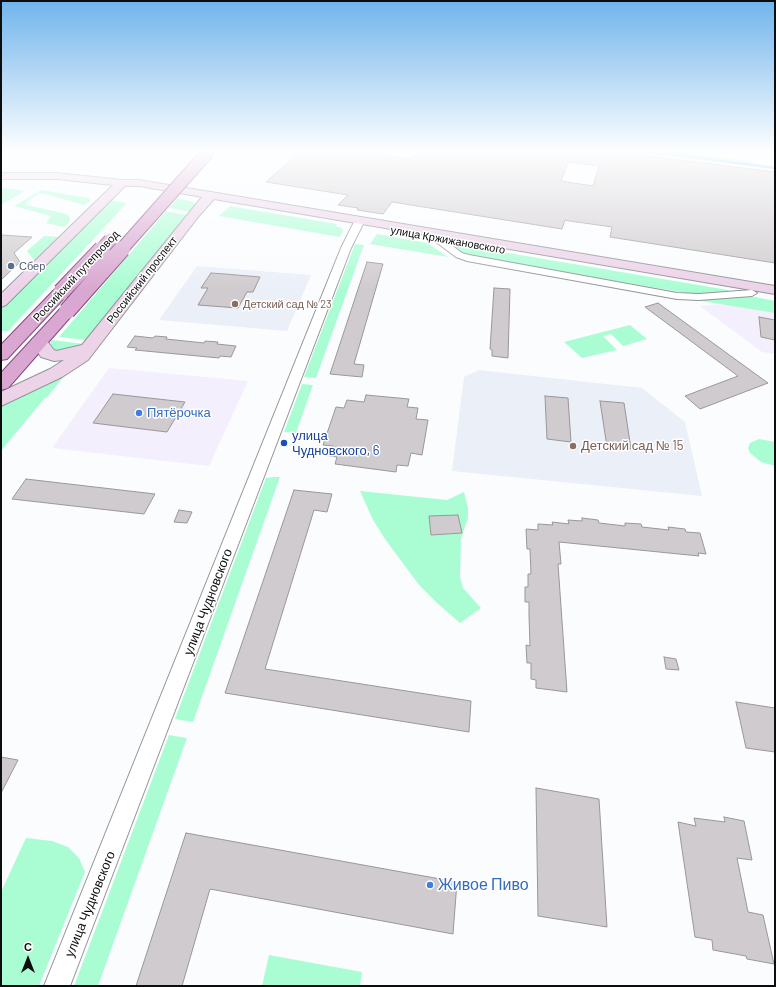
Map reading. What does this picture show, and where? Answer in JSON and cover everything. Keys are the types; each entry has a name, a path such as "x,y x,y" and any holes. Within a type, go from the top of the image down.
{"main road":[{"name":"Российский путепровод","path":"43,337 167,198"},
{"name":"Российский путепровод","path":"14,339 46,309 122,228"},
{"path":"1,384 43,337"},
{"path":"1,355 14,339"}],"street":[{"path":"1,302 107,198"},
{"name":"Российский проспект","path":"1,400 66,368 82,356 207,198"},
{"name":"улица Кржижановского","path":"214,198 486,244 723,286 775,297"},
{"name":"улица Кржижановского","path":"358,222 435,238 486,244 775,290"},
{"name":"улица Чудновского","path":"57,986 358,222"},
{"path":"435,238 459,255 467,258 677,296 699,297 752,293"},
{"path":"43,337 47,354 54,356 71,354 89,347"}],"shaded area":[{"name":"Детский сад № 23","path":"197,266 311,275 287,331 159,320"},
{"path":"734,303 775,309 775,354 762,352 700,306"},
{"path":"109,368 248,381 209,466 52,448"},
{"name":"Детский сад № 15","path":"479,370 642,388 685,422 702,496 452,471 464,377"}],"green space":[{"path":"1,198 13,198 1,205"},
{"path":"27,198 32,198 26,205 67,214 70,218 69,223 64,227 46,223 51,216 14,206"},
{"path":"59,198 90,198 90,202 84,205"},
{"path":"177,198 194,202 195,207 191,212 169,208"},
{"path":"110,200 127,203 8,331 1,331 1,309"},
{"path":"230,206 337,224 336,226 342,228 343,231 340,237 219,216"},
{"path":"166,211 187,215 87,340 59,337"},
{"path":"377,234 427,243 448,257 370,244"},
{"path":"44,236 59,237 34,260 27,251"},
{"path":"449,243 729,291 692,294 468,256 461,253"},
{"path":"355,244 364,245 316,378 304,377"},
{"path":"755,297 775,301 775,313 696,300"},
{"path":"630,325 647,339 623,346 611,334 603,336 617,350 582,358 564,342"},
{"path":"52,340 84,344 82,346 57,352 53,350 50,345"},
{"path":"65,372 65,375 49,395 1,451 1,404"},
{"path":"302,384 313,385 296,433 284,432"},
{"path":"759,439 775,442 775,466 761,462 750,453 748,448 750,443"},
{"path":"280,477 193,722 175,719 266,478"},
{"path":"360,491 447,500 464,492 468,508 468,518 461,539 460,576 463,588 481,608 460,623 437,603 419,585 385,539 373,520"},
{"path":"169,735 187,738 98,986 74,986"},
{"path":"26,838 52,841 68,847 79,858 85,872 39,986 1,986 1,892"},
{"path":"269,955 362,972 360,986 262,986"}],"building":[{"path":"345,198 775,198 775,263 610,237 612,227 565,220 562,229 392,202 383,214 338,205"},
{"path":"1,235 32,237 14,253 20,262 1,280"},
{"path":"367,262 383,264 354,364 364,365 362,377 330,374"},
{"path":"211,273 260,277 253,292 247,292 238,308 198,305 208,288 201,288"},
{"path":"494,288 510,289 508,358 492,356 492,350 490,349"},
{"path":"658,303 768,383 700,409 685,396 738,376 645,307"},
{"path":"759,317 775,320 775,340 761,337"},
{"path":"135,336 153,338 155,336 167,337 166,339 204,343 205,341 218,342 217,344 236,346 231,357 220,356 219,358 135,350 137,348 127,347"},
{"name":"Пятёрочка","path":"113,394 185,402 167,432 93,423"},
{"path":"366,395 409,399 407,407 418,408 416,419 428,420 422,455 411,453 408,466 397,465 396,472 335,464 337,457 329,456 333,446 323,445 336,407 344,408 347,400 364,402"},
{"path":"545,396 568,398 571,442 547,439"},
{"path":"600,401 624,403 631,449 607,447"},
{"path":"26,479 155,494 144,514 12,499"},
{"path":"294,490 332,494 327,512 314,510 265,669 471,701 469,732 225,693"},
{"path":"179,510 192,512 187,523 174,522"},
{"path":"458,515 462,533 431,535 429,516"},
{"path":"582,518 598,520 599,523 625,526 625,523 641,524 642,527 669,530 668,527 685,529 686,532 700,533 706,554 698,553 699,556 559,542 561,564 558,564 567,692 536,688 536,680 531,679 531,663 527,663 526,645 530,646 529,602 525,602 525,587 528,587 528,574 531,574 530,549 527,549 526,529 538,530 538,524 553,525 552,522 569,524 568,520 582,521"},
{"path":"664,657 676,659 679,670 666,669"},
{"path":"736,702 775,708 775,752 746,748"},
{"path":"1,757 18,760 1,793"},
{"path":"536,788 599,799 607,927 538,916"},
{"path":"724,817 744,821 752,860 737,858 748,912 763,915 774,964 747,959 746,956 713,950 712,940 695,937 678,822 696,826 694,818 725,822"},
{"path":"186,833 457,882 453,934 210,889 182,986 136,986"}],"place":[{"name":"Сбер","path":"11,266"},
{"name":"Детский сад № 23","path":"235,304"},
{"name":"Пятёрочка","path":"139,413"},
{"name":"улица Чудновского, 6","path":"284,443"},
{"name":"Детский сад № 15","path":"573,446"},
{"name":"Живое Пиво","path":"430,885"}]}
